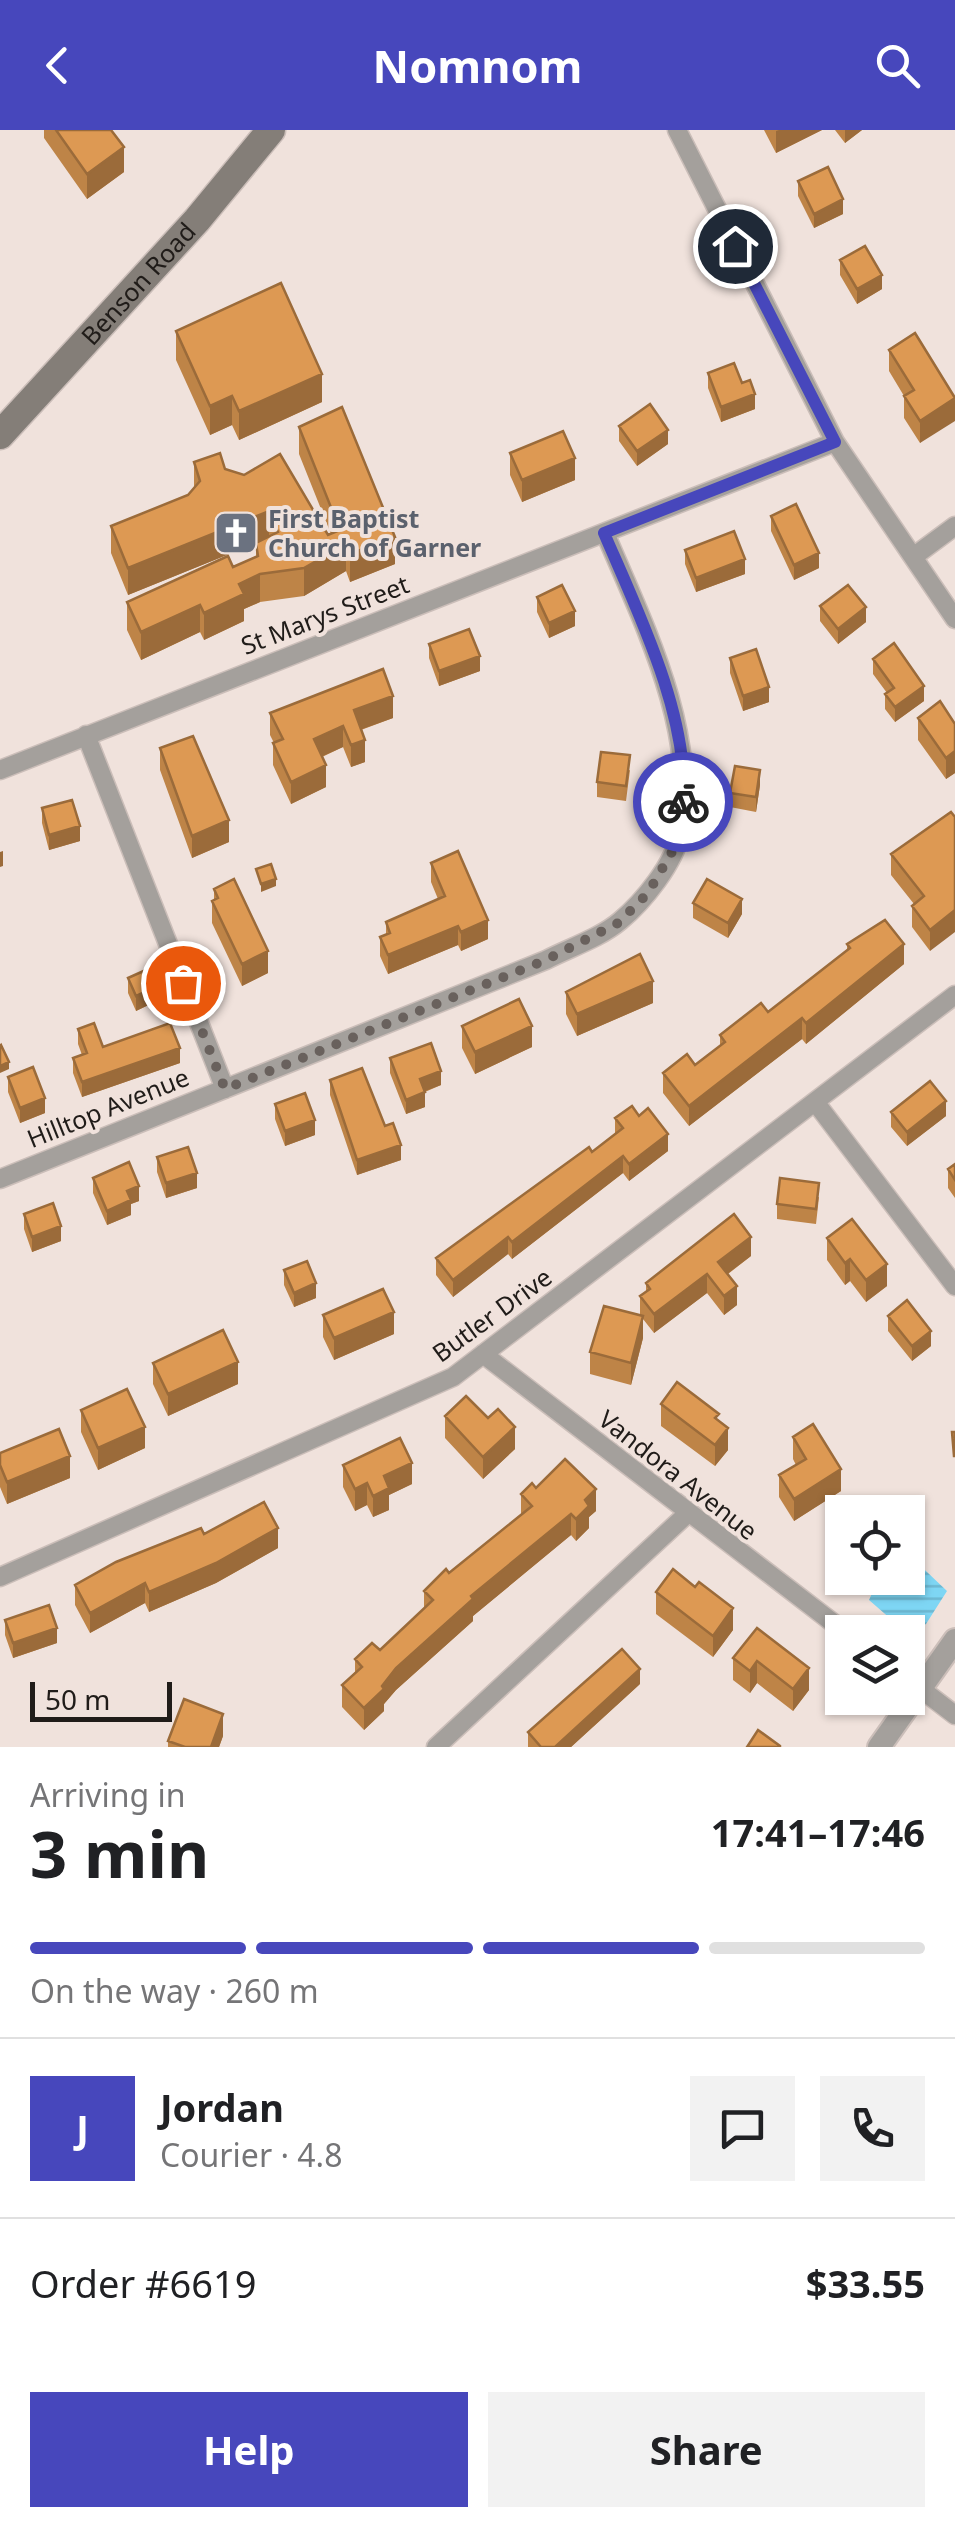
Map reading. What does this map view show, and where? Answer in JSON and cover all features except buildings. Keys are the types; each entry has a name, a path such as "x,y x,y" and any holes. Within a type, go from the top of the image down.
{"main road":[{"name":"Benson Road","path":"0,435 197,220 272,130"}],"street":[{"path":"678,130 835,442 955,619"},
{"name":"St Marys Street","path":"0,770 835,442"},
{"path":"913,557 955,526"},
{"name":"Hilltop Avenue","path":"0,1179 546,960 618,923 648,893 680,838 684,790 676,732 653,652 604,533"},
{"path":"86,735 225,1089"},
{"name":"Butler Drive","path":"0,1577 428,1390 483,1354 955,995"},
{"path":"816,1103 955,1286"},
{"name":"Vandora Avenue","path":"483,1354 825,1617"},
{"path":"436,1747 687,1514"},
{"path":"925,1672 955,1640"},
{"path":"925,1692 955,1715"},
{"path":"880,1747 897,1715"}],"water":[{"path":"925,1570 947,1591 925,1625 925,1615 886,1615 869,1600 871,1595 925,1595"}],"way so far":[{"path":"183,983 225,1089 546,960 618,923 648,893 680,838 683,802"}],"place":[{"name":"First Baptist Church of Garner","path":"236,533"}],"route":[{"path":"683,802 676,732 653,652 604,533 835,442 735,246"}]}
